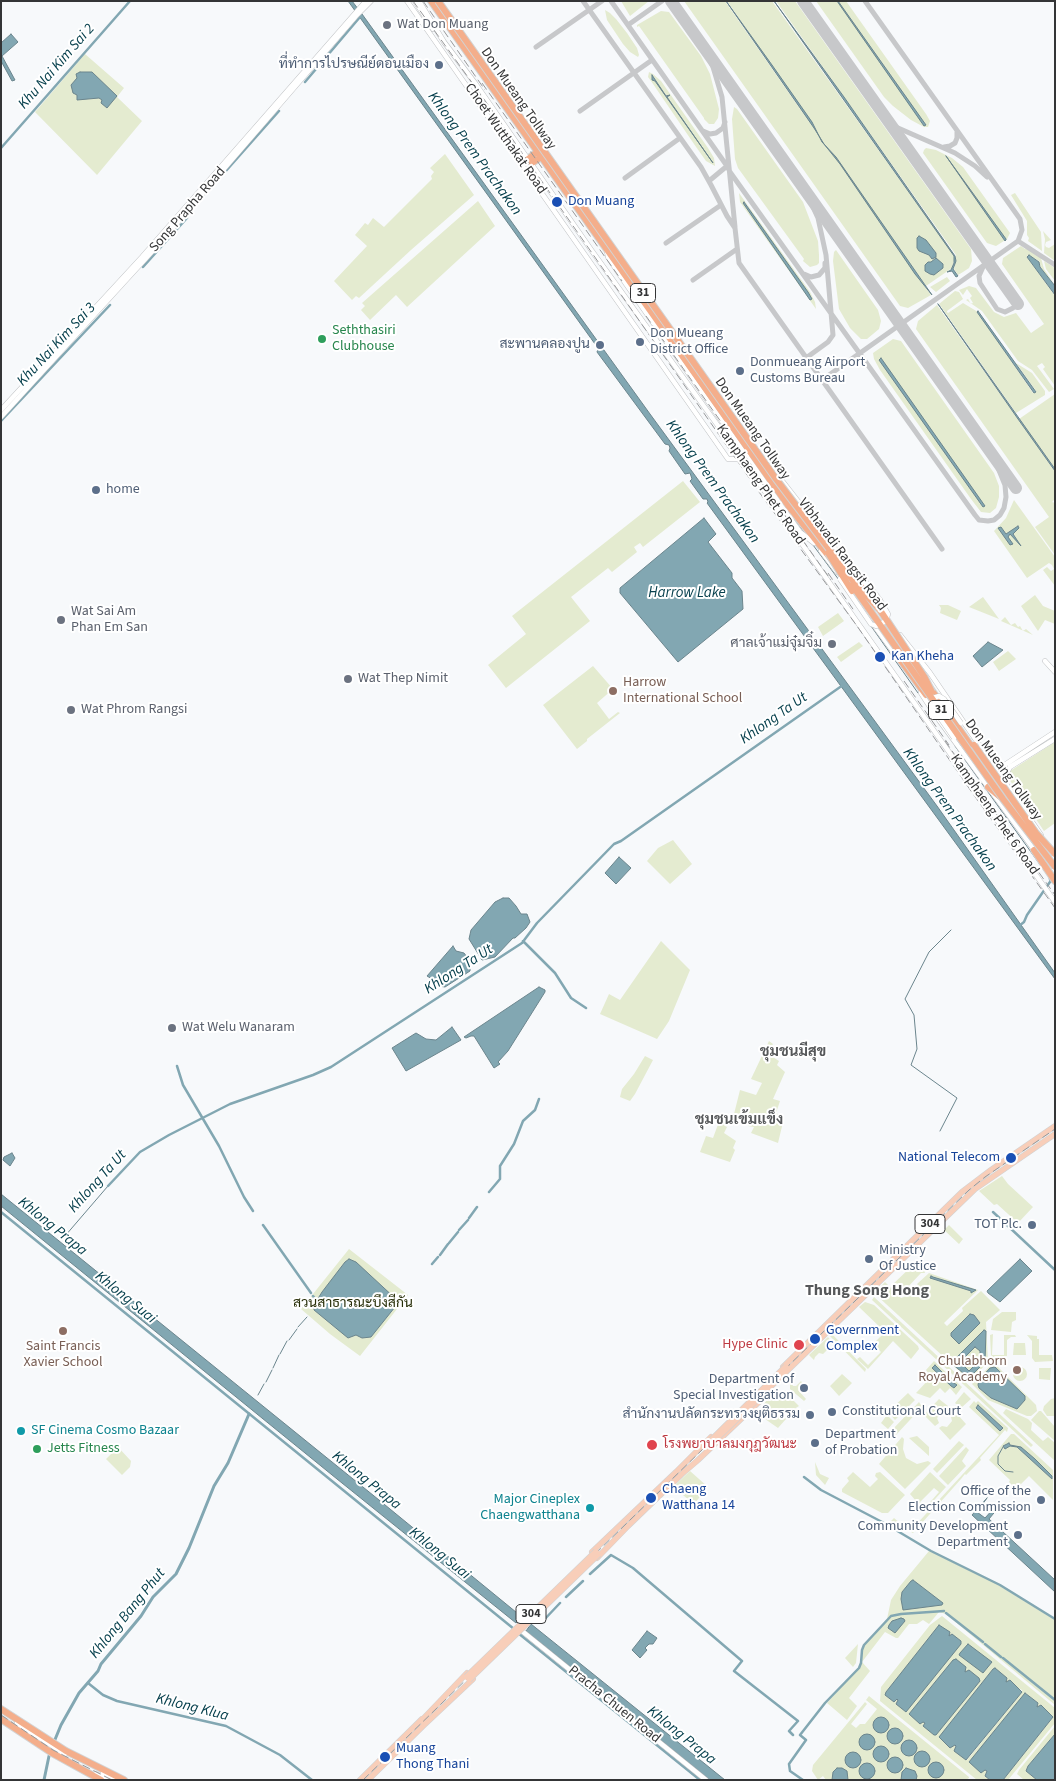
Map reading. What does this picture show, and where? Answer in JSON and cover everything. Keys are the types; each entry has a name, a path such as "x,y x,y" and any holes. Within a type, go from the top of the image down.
{"highway":[{"name":"Vibhavadi Rangsit Road","path":"432,1 735,435 746,456 790,508 866,608 915,682 1000,797 1054,879"},
{"name":"Don Mueang Tollway","path":"432,1 767,473 828,552 1003,798 1055,865"},
{"name":"Vibhavadi Rangsit Road","path":"439,1 530,127 684,349 832,551 890,636 951,717 1055,865"},
{"name":"Don Mueang Tollway","path":"439,1 776,479 854,582 884,615 932,692 1055,865"},
{"path":"530,161 539,154"},
{"name":"31","path":"790,508 812,540"},
{"path":"828,552 840,574 872,620 882,624"},
{"path":"845,562 884,618 902,640 964,732"},
{"path":"951,717 974,745 1031,826 1055,855"},
{"path":"986,784 1000,797"},
{"path":"1036,842 1054,879"},
{"path":"1034,850 1054,879"},
{"path":"1,1710 60,1748 122,1779"},
{"path":"1,1718 53,1754 101,1780"}],"main road":[{"name":"Song Prapha Road","path":"1,417 159,244 366,1"},
{"name":"Song Prapha Road","path":"362,7 371,1"},
{"name":"Choet Wutthakat Road","path":"407,1 629,317 638,322 728,458 746,456"},
{"name":"Kamphaeng Phet 6 Road","path":"415,1 457,63 465,70"},
{"name":"Kamphaeng Phet 6 Road","path":"419,1 444,42 530,161 592,252 618,285 638,322 746,456 822,574 1055,902"},
{"path":"460,76 465,70"},
{"path":"467,86 475,83"},
{"name":"Song Prapha Road","path":"1,410 56,352 258,127"},
{"path":"611,290 616,290 618,285"},
{"path":"618,301 620,297 625,296"},
{"name":"Vibhavadi Rangsit Road","path":"746,456 800,532 812,540 901,661"},
{"name":"Vibhavadi Rangsit Road","path":"769,466 794,495 845,562 857,574 930,673 1055,855"},
{"path":"831,565 871,624 876,626 882,624 886,621 887,612 866,582 857,574"},
{"path":"1045,661 1055,672"},
{"name":"Vibhavadi Rangsit Road","path":"915,682 945,729 1034,850"},
{"path":"986,784 931,705 933,698 939,696 944,699 1005,782"},
{"path":"1005,782 1008,765 1055,732"},
{"path":"989,760 999,766 1008,765 1055,739"},
{"name":"304","path":"422,1723 430,1709 744,1404 865,1296 926,1236 932,1226 962,1192 996,1166 1055,1126"},
{"name":"304","path":"674,1474 709,1444 788,1368 866,1286 924,1230 932,1226 975,1189 1055,1134"},
{"path":"996,1166 1001,1166 1004,1169"},
{"path":"924,1230 927,1232 926,1236"},
{"path":"865,1296 866,1286"},
{"name":"304","path":"360,1780 484,1668 570,1585 629,1525 757,1404 813,1348 818,1337"},
{"path":"752,1397 752,1403 757,1404"},
{"path":"744,1404 750,1410"},
{"path":"734,1414 739,1415 740,1419"},
{"name":"304","path":"684,1472 709,1444"},
{"name":"304","path":"368,1780 422,1723 597,1552 623,1523"},
{"name":"304","path":"597,1552 629,1525"},
{"path":"565,1578 564,1585 570,1585"},
{"path":"542,1600 544,1599 548,1602 547,1607"},
{"name":"Pracha Chuen Road","path":"520,1633 706,1780"},
{"path":"498,1644 503,1649"},
{"path":"484,1656 485,1663 490,1662"},
{"path":"479,1662 484,1664 484,1668"},
{"path":"1,1718 48,1749 108,1780"}],"green space":[{"path":"621,1 649,1 630,16"},
{"path":"684,1 725,1 814,129 727,1 772,1 955,257 952,268 926,286 869,207 931,295 908,308 900,306"},
{"path":"776,1 795,1 971,249 972,261 969,268 958,275 954,269 956,255"},
{"path":"816,1 846,1 926,114 930,121 928,127 924,127 911,120 884,97"},
{"path":"605,10 616,19 627,33 637,48 638,57 623,44 607,20"},
{"path":"661,11 669,12 701,56 710,74 719,109 718,118 714,124 709,124 704,119 639,26 637,27 637,25"},
{"path":"85,54 124,88 117,97 142,121 97,175 35,112"},
{"path":"649,72 661,81 708,148 714,158 715,166 706,161 694,144 648,77"},
{"path":"734,107 803,202 818,241 819,263 817,265 810,267 803,261 804,259 738,168 735,159 732,119"},
{"path":"926,148 936,150 952,158 963,167 1010,233 1007,239 996,246 987,243 923,153"},
{"path":"445,154 474,195 359,298 356,296 352,300 334,281 367,246 355,235 365,223 368,225 373,218 384,227 432,179 431,176 434,172 430,168"},
{"path":"739,193 810,292 816,309 740,202"},
{"path":"1015,193 1041,232 1042,251 1028,241 1027,221 1011,195"},
{"path":"478,201 495,226 407,307 396,295 370,320 361,310 365,306 362,303"},
{"path":"1043,231 1051,240 1046,242 1046,247 1049,248 1055,244 1055,261 1044,253 1045,239"},
{"path":"1021,246 1041,258 1044,269 1055,285 1040,267 1042,265 1040,266 1039,261 1028,255 1027,257 1055,296 1055,386 1043,369 1045,367 1042,363 1037,366 1054,389 1049,392 1032,370 1018,361 982,311 971,304 973,303 970,298 972,296 967,289 963,295 959,290 969,286 976,288 994,312 1004,317 1016,313 1031,333 1044,324 1002,264 1003,258"},
{"path":"836,250 878,310 881,321 879,329 867,339 861,339 850,328 839,309 833,261"},
{"path":"1044,261 1055,268 1055,281 1046,269"},
{"path":"947,277 950,281 936,292 930,287"},
{"path":"955,291 959,292 963,299 947,312 963,303 978,312 1033,393 1036,391 1016,363 1032,373 1045,391 1045,395 1016,413 939,304"},
{"path":"937,305 1055,471 1055,499 1052,502 1055,503 1055,555 1035,527 1049,517 916,329 918,321"},
{"path":"893,339 901,341 994,473 999,486 999,497 996,508 990,513 981,512 971,499 880,370 873,353"},
{"path":"1055,394 1055,469 1019,419"},
{"path":"683,481 700,502 643,547 640,543 634,547 637,552 612,572 608,568 571,597 590,621 506,688 488,665 526,634 512,616"},
{"path":"1014,500 1055,557 1055,586 1043,570 1047,567 1051,571 1054,569 1052,565 1049,563 1027,578 994,531 1006,518"},
{"path":"1035,595 1043,606 1055,611 1055,624 1045,620 1038,631 1021,606"},
{"path":"983,597 999,619 969,607"},
{"path":"939,605 948,605 961,611 957,620 940,613 941,608"},
{"path":"838,613 844,621 823,636 818,627"},
{"path":"1005,617 1011,625 1015,623 1023,630 1001,621"},
{"path":"1026,629 1033,635 1023,631"},
{"path":"859,642 863,646 841,662 837,657"},
{"path":"1008,651 1016,659 999,671 993,662"},
{"path":"593,666 613,689 597,703 609,719 618,712 620,713 577,749 543,705"},
{"path":"1055,742 1055,823 1044,831 1009,779 1010,771"},
{"path":"673,840 692,864 670,884 647,861 658,848"},
{"path":"661,941 690,970 669,1021 657,1039 600,1014 609,994 620,1000"},
{"path":"769,1041 773,1044 768,1054 779,1061 777,1065 785,1072 773,1099 780,1101 776,1113 784,1118 778,1143 751,1133 754,1127 748,1126 750,1120 734,1114 740,1090 756,1095 762,1083 751,1079"},
{"path":"645,1056 653,1060 635,1094 630,1101 620,1097 622,1089"},
{"path":"720,1119 727,1121 724,1133 736,1141 733,1148 735,1150 730,1162 700,1152 706,1136 713,1138"},
{"path":"1002,1176 1033,1207 1018,1223 979,1191"},
{"path":"949,1225 963,1239 959,1244 944,1230"},
{"name":"สวนสาธารณะบึงสีกัน","path":"349,1249 408,1295 360,1356 301,1309"},
{"path":"914,1264 922,1271 924,1270 925,1273 921,1273 907,1288 909,1290 901,1296 891,1286"},
{"path":"929,1273 978,1290 944,1323 947,1326 963,1311 962,1308 981,1291 1000,1310 986,1322 988,1362 970,1381 874,1293 885,1282 901,1298 909,1292 912,1295 920,1287 917,1284"},
{"path":"874,1297 1033,1445 1031,1447 872,1300"},
{"path":"865,1302 874,1305 918,1346 919,1349 911,1359 893,1341 868,1369 857,1359 860,1357 868,1365 881,1352 873,1344 885,1332 859,1307"},
{"path":"1002,1312 1016,1312 1016,1320 1012,1322 1011,1332 991,1330 993,1319"},
{"path":"831,1333 866,1369 865,1372 829,1335"},
{"path":"993,1334 992,1355 1004,1355 1004,1335 1015,1335 1016,1337 1011,1337 1007,1340 1007,1356 993,1357 991,1355 990,1335"},
{"path":"1027,1335 1037,1336 1037,1339 1039,1339 1039,1355 1052,1355 1053,1361 1035,1362 1032,1358 1032,1341"},
{"path":"828,1337 833,1343 831,1342 826,1346 828,1349 823,1354 819,1353 814,1360 809,1355"},
{"path":"1014,1343 1025,1343 1026,1355 1013,1355"},
{"path":"934,1361 962,1387 956,1395 950,1388 945,1393 940,1388 930,1398 916,1393 931,1377 926,1370"},
{"path":"995,1364 1036,1405 1037,1411 1031,1416 988,1400 972,1384 991,1365"},
{"path":"1017,1367 1023,1367 1027,1374 1023,1381 1017,1381 1013,1377 1013,1371"},
{"path":"1039,1368 1051,1368 1050,1380 1039,1379"},
{"path":"842,1374 852,1383 839,1396 830,1386"},
{"path":"789,1378 793,1386 796,1386 801,1381 803,1384 798,1390 806,1399 804,1401 790,1389 790,1384 787,1380"},
{"path":"964,1392 971,1399 961,1408 955,1403"},
{"path":"908,1393 915,1400 895,1420 888,1412"},
{"path":"780,1394 787,1394 799,1406 788,1413 778,1414 766,1410 762,1406 771,1395 776,1398"},
{"path":"1055,1398 1055,1416 1047,1416 1043,1410 1044,1406 1051,1399"},
{"path":"939,1399 948,1406 948,1411 943,1412 937,1418 939,1423 935,1426 924,1415"},
{"path":"974,1401 976,1403 978,1401 1008,1428 1007,1432 1005,1430 980,1458 981,1460 965,1474 913,1533 891,1521 894,1518 901,1524 904,1521 912,1529 999,1435 969,1407"},
{"path":"919,1402 922,1407 895,1436 891,1431"},
{"path":"1006,1409 1028,1419 1032,1423 1031,1430 1043,1441 1048,1437 1055,1443 1055,1461 1003,1413"},
{"path":"1039,1411 1055,1427 1055,1441 1031,1420"},
{"path":"769,1414 786,1415 784,1416 786,1419 778,1428 765,1419 765,1416"},
{"path":"887,1415 894,1422 888,1429 881,1423"},
{"path":"958,1415 966,1424 950,1440 939,1428 942,1426 947,1427 952,1421 951,1417"},
{"path":"1011,1434 1014,1434 1053,1470 1053,1500 1029,1476 1016,1489 1009,1482 1010,1480 989,1460"},
{"path":"917,1436 929,1447 929,1456 909,1438"},
{"path":"902,1437 904,1439 903,1449 906,1458 917,1464 928,1461 931,1463 905,1489 879,1464"},
{"path":"959,1441 964,1445 937,1473 933,1469"},
{"path":"118,1447 131,1461 130,1467 122,1475 106,1459"},
{"path":"966,1447 969,1450 962,1461 966,1466 948,1485 939,1476"},
{"path":"815,1462 820,1474 829,1478 825,1485 816,1475"},
{"path":"690,1471 708,1487 694,1504 673,1487"},
{"path":"853,1472 870,1487 878,1479 875,1476 876,1473 880,1472 905,1495 888,1513 882,1513 842,1492 842,1489 849,1481 847,1478"},
{"path":"930,1472 946,1487 926,1509 939,1492 934,1488 920,1502 924,1506 922,1508 910,1494"},
{"path":"929,1551 995,1583 1055,1620 1055,1705 946,1614 939,1612 929,1624 923,1620 917,1624 909,1624 898,1638 885,1632 862,1662 870,1671 849,1698 857,1706 847,1720 827,1703 858,1669 861,1662 862,1647 887,1619 891,1600"},
{"path":"942,1616 1055,1708 1055,1723 1008,1780 1003,1780 1053,1717 1037,1706 1038,1703 1025,1693 985,1770 987,1771 985,1776 990,1780 977,1780 880,1701 881,1687 930,1625","holes":["948,1635 950,1636 898,1700 897,1699","964,1671 966,1672 923,1726 925,1723 923,1721","1006,1682 1022,1690 967,1760 954,1745"]},
{"path":"858,1644 856,1663 853,1667 845,1658"},
{"path":"869,1696 969,1778 966,1780 826,1780 823,1776 818,1780 812,1771 813,1765 865,1702 867,1704 851,1724 856,1728 860,1724 865,1724 877,1709 866,1700"},
{"path":"1055,1726 1055,1734 1028,1766 1026,1771 1037,1780 1024,1780 1017,1774 1019,1770"}],"water":[{"path":"348,1 352,1 362,14 650,414 937,806 1055,973 1055,979 707,503 707,499 703,499 690,481 692,479 690,473 685,474 669,451 669,445 665,444 597,352 598,349 595,344"},
{"path":"726,1 812,122 819,136 814,128"},
{"path":"774,1 844,97 955,256 956,261 953,269 958,276 956,277 952,271 947,272 951,270 954,256"},
{"path":"838,1 926,125 924,126"},
{"path":"11,34 18,42 2,56 15,80 12,81 1,61 1,43"},
{"path":"92,72 117,96 107,108 101,103 102,100 99,98 77,100 77,95 73,93 71,85 77,78 76,74"},
{"path":"652,75 666,96 670,95 667,97 713,163 655,81 652,80"},
{"path":"825,145 836,157 932,295 915,274"},
{"path":"946,156 1006,239 1005,241"},
{"path":"744,202 808,292 812,299 810,300"},
{"path":"919,236 926,240 936,253 936,257 932,259 929,255 919,251 917,248 917,238"},
{"path":"1029,255 1039,262 1040,267 1055,286 1055,295 1027,257"},
{"path":"936,258 943,264 943,268 934,275 925,271 925,265"},
{"path":"938,304 1055,469 1055,471 1018,419"},
{"path":"978,311 1036,392 1034,393"},
{"path":"881,358 985,506 983,507 879,360"},
{"name":"Harrow Lake","path":"704,518 716,534 708,542 732,573 732,578 742,591 743,609 678,662 620,593 620,588"},
{"path":"1018,526 1019,528 1013,534 1021,546 1010,534 1008,537 1013,544 1010,545 998,528 1001,527 1006,534"},
{"path":"988,642 1003,650 982,667 973,656"},
{"path":"619,857 631,868 616,884 605,873"},
{"path":"503,898 509,898 521,914 527,914 530,922 495,957 482,960 469,939 471,930 495,902"},
{"path":"453,946 456,951 464,953 470,961 470,971 445,987 433,985 432,979 427,976"},
{"path":"539,987 545,990 545,992 508,1051 498,1062 500,1064 494,1068 474,1036 464,1037"},
{"path":"452,1027 461,1040 406,1071 392,1048 416,1033 426,1039 436,1040"},
{"path":"12,1153 15,1158 10,1166 3,1160 4,1157"},
{"path":"1,1194 522,1617 516,1623 337,1479 1,1206"},
{"name":"สวนสาธารณะบึงสีกัน","path":"349,1259 356,1262 397,1300 395,1307 371,1337 362,1338 356,1335 348,1338 314,1310 314,1305 322,1292"},
{"path":"1020,1259 1032,1271 1000,1302 987,1291"},
{"path":"931,1276 976,1290 971,1293 971,1291 930,1278"},
{"path":"970,1314 974,1315 980,1323 959,1344 951,1336 951,1333"},
{"path":"984,1330 986,1331 985,1362 969,1378 951,1363","holes":["975,1347 980,1351 980,1360 969,1371 960,1362"]},
{"path":"935,1365 957,1385 954,1388 932,1368"},
{"path":"995,1367 1025,1396 1025,1400 1017,1409 991,1398 979,1388 979,1380 990,1368"},
{"path":"978,1405 1003,1428 1000,1431 976,1408"},
{"path":"1009,1443 1010,1445 1021,1447 1052,1476 1052,1479 1017,1447 1010,1446 1005,1449 1003,1446"},
{"path":"987,1498 977,1512 985,1518 995,1507 994,1504 998,1508 989,1519 1055,1580 1055,1592 972,1515"},
{"path":"913,1580 943,1603 942,1605 903,1610 902,1592"},
{"path":"901,1618 905,1621 895,1633 888,1628 892,1621"},
{"path":"531,1624 725,1780 710,1780 526,1631"},
{"path":"939,1625 950,1632 949,1636 952,1634 961,1641 961,1644 906,1712 896,1704 897,1699 894,1702 885,1695 886,1692"},
{"path":"647,1631 657,1638 653,1644 649,1644 645,1648 647,1650 640,1658 632,1650"},
{"path":"968,1644 992,1662 983,1673 959,1655"},
{"path":"956,1659 966,1667 965,1672 969,1670 980,1681 936,1735 934,1735 923,1726 925,1723 920,1724 909,1714 953,1660"},
{"path":"995,1668 1007,1678 1006,1682 1010,1680 1022,1692 966,1760 954,1751 955,1745 950,1748 939,1737"},
{"path":"1025,1693 1038,1703 1037,1707 1041,1705 1053,1717 1003,1780 990,1780 985,1776 987,1771 985,1770 981,1773 969,1762"},
{"path":"878,1717 884,1717 889,1722 887,1731 878,1733 873,1728 873,1722"},
{"path":"892,1728 898,1728 903,1733 901,1742 892,1744 887,1739 887,1733"},
{"path":"864,1734 870,1734 875,1739 873,1748 864,1750 859,1745 859,1739"},
{"path":"1055,1734 1055,1780 1037,1780 1026,1771 1028,1766"},
{"path":"906,1740 912,1740 917,1745 915,1754 906,1756 901,1751 901,1745"},
{"path":"878,1746 884,1746 889,1751 887,1760 878,1762 873,1757 873,1751"},
{"path":"919,1751 925,1751 930,1756 928,1765 919,1767 914,1762 914,1756"},
{"path":"850,1752 856,1752 861,1757 859,1766 850,1768 845,1763 845,1757"},
{"path":"892,1757 898,1757 903,1762 901,1771 892,1773 887,1768 887,1762"},
{"path":"933,1762 939,1762 944,1767 942,1776 933,1778 928,1773 928,1767"},
{"path":"864,1763 870,1763 875,1768 873,1777 864,1779 859,1774 859,1768"},
{"path":"837,1768 847,1771 848,1780 832,1780 833,1772"},
{"path":"906,1768 915,1771 916,1780 901,1780 902,1772"}],"waterway":[{"name":"Khu Nai Kim Sai 2","path":"1,148 130,1"},
{"name":"Khu Nai Kim Sai 3","path":"305,82 360,17"},
{"name":"Khu Nai Kim Sai 3","path":"225,172 279,111"},
{"name":"Khu Nai Kim Sai 3","path":"143,267 187,218"},
{"name":"Khu Nai Kim Sai 3","path":"1,421 110,305"},
{"path":"794,518 804,532"},
{"path":"813,545 839,580"},
{"path":"871,626 918,693"},
{"name":"Khlong Ta Ut","path":"108,1186 140,1152 230,1104 331,1067 522,943 537,923 614,844 621,841 843,685"},
{"path":"931,711 937,720"},
{"path":"955,746 1046,873"},
{"path":"1019,926 1024,922 1052,879"},
{"path":"940,1131 957,1098 911,1065 917,1049 914,1015 905,999 929,952 951,930"},
{"path":"523,941 555,973 571,998 586,1008"},
{"path":"177,1066 183,1085 219,1146 253,1211"},
{"path":"489,1192 500,1179 500,1166 514,1144 523,1121 535,1110 539,1099"},
{"name":"Khlong Ta Ut","path":"65,1236 108,1186"},
{"path":"469,1218 477,1207"},
{"name":"Khlong Suai","path":"1,1212 514,1629"},
{"path":"993,1212 1055,1270"},
{"path":"459,1230 468,1220"},
{"path":"263,1225 311,1293"},
{"path":"449,1243 458,1232"},
{"path":"440,1255 448,1244"},
{"path":"432,1264 438,1257"},
{"path":"313,1296 318,1302"},
{"name":"Khlong Bang Phut","path":"298,1327 307,1317"},
{"name":"Khlong Bang Phut","path":"289,1340 297,1329"},
{"name":"Khlong Bang Phut","path":"280,1354 287,1341"},
{"name":"Khlong Bang Phut","path":"273,1368 279,1355"},
{"name":"Khlong Bang Phut","path":"266,1382 272,1370"},
{"name":"Khlong Bang Phut","path":"258,1395 264,1384"},
{"name":"Khlong Bang Phut","path":"54,1742 79,1693 141,1616 153,1597 176,1574 189,1548 214,1486 228,1463 249,1414"},
{"path":"1003,1447 998,1456 998,1464 1005,1471 1013,1472"},
{"path":"804,1477 821,1490 884,1523 931,1551 1000,1585 1055,1619"},
{"path":"590,1574 611,1555 633,1568 742,1661 734,1671 798,1721 789,1731 793,1735"},
{"path":"566,1597 583,1581"},
{"path":"542,1622 560,1603"},
{"path":"803,1780 790,1771 789,1764 806,1740 800,1735 825,1703 859,1668 864,1645 891,1616 944,1611"},
{"path":"946,1613 983,1642"},
{"name":"Khlong Suai","path":"518,1633 700,1780"},
{"path":"985,1644 1001,1657"},
{"path":"1003,1658 1055,1700"},
{"name":"Khlong Klua","path":"88,1683 103,1695 117,1701 226,1726 280,1755 312,1780"},
{"name":"Khlong Bang Phut","path":"44,1780 49,1756"}],"taxiway":[{"path":"583,1 701,167 735,228 739,263 942,549"},
{"path":"536,47 602,1"},
{"path":"611,1 730,172 979,520 994,520 1004,508 1006,497 1005,485 994,458"},
{"path":"628,25 662,1"},
{"path":"822,380 1018,241 1022,230 1020,219 865,1"},
{"path":"701,43 713,67 722,97 735,227"},
{"path":"580,111 652,60"},
{"path":"703,131 710,134 716,133 723,128 725,122"},
{"path":"889,124 955,153 975,166 987,177"},
{"path":"944,147 955,143 957,132"},
{"path":"625,178 680,138"},
{"path":"709,181 727,166"},
{"path":"806,192 818,218 826,255 833,335 828,342 806,358"},
{"path":"666,243 721,205"},
{"path":"1018,241 1055,265"},
{"path":"693,280 737,249"},
{"path":"804,274 811,277 819,275 825,268 825,263"},
{"path":"983,267 979,276 980,283 997,309 1005,312 1013,308"}],"runway":[{"path":"671,1 1016,488"},
{"path":"803,1 1018,304"}],"railway":[{"path":"413,1 1055,908"},
{"path":"423,1 485,90"},
{"path":"482,83 622,281"},
{"path":"646,316 753,467"},
{"path":"747,462 831,580"},
{"path":"828,573 855,612"},
{"path":"904,681 949,745"},
{"path":"945,741 1029,860"},
{"path":"1025,853 1055,895"},
{"path":"363,1780 969,1190 1055,1129"},
{"path":"1,1715 53,1750 112,1780"}],"place":[{"name":"Wat Don Muang","path":"387,25"},
{"name":"ที่ทำการไปรษณีย์ดอนเมือง","path":"439,65"},
{"name":"Don Muang","path":"557,202"},
{"name":"Seththasiri Clubhouse","path":"322,339"},
{"name":"Don Mueang District Office","path":"640,342"},
{"name":"สะพานคลองปูน","path":"600,345"},
{"name":"Donmueang Airport Customs Bureau","path":"740,371"},
{"name":"home","path":"96,490"},
{"name":"Wat Sai Am Phan Em San","path":"61,620"},
{"name":"ศาลเจ้าแม่จุ๋มจิ๋ม","path":"832,644"},
{"name":"Kan Kheha","path":"880,657"},
{"name":"Wat Thep Nimit","path":"348,679"},
{"name":"Harrow International School","path":"613,691"},
{"name":"Wat Phrom Rangsi","path":"71,710"},
{"name":"Wat Welu Wanaram","path":"172,1028"},
{"name":"National Telecom","path":"1011,1158"},
{"name":"TOT Plc.","path":"1032,1225"},
{"name":"Ministry Of Justice","path":"869,1259"},
{"name":"Saint Francis Xavier School","path":"63,1331"},
{"name":"Government Complex","path":"815,1339"},
{"name":"Hype Clinic","path":"799,1345"},
{"name":"Chulabhorn Royal Academy","path":"1017,1370"},
{"name":"Department of Special Investigation","path":"804,1388"},
{"name":"Constitutional Court","path":"832,1412"},
{"name":"สำนักงานปลัดกระทรวงยุติธรรม","path":"810,1415"},
{"name":"SF Cinema Cosmo Bazaar","path":"21,1431"},
{"name":"Department of Probation","path":"815,1443"},
{"name":"โรงพยาบาลมงกุฎวัฒนะ","path":"652,1445"},
{"name":"Jetts Fitness","path":"37,1449"},
{"name":"Chaeng Watthana 14","path":"651,1498"},
{"name":"Office of the Election Commission","path":"1041,1500"},
{"name":"Major Cineplex Chaengwatthana","path":"590,1508"},
{"name":"Community Development Department","path":"1018,1535"},
{"name":"Muang Thong Thani","path":"385,1757"}],"district":[{"name":"ชุมชนมีสุข","path":"793,1053"},
{"name":"ชุมชนเข้มแข็ง","path":"739,1121"},
{"name":"Thung Song Hong","path":"867,1291"}],"water label":[{"name":"Khlong Prem Prachakon","path":"474,154"},
{"name":"Khlong Prem Prachakon","path":"712,482"},
{"name":"Khlong Prem Prachakon","path":"949,810"},
{"name":"Khlong Prapa","path":"52,1227"},
{"name":"Khlong Prapa","path":"366,1481"},
{"name":"Khlong Prapa","path":"681,1736"}]}
